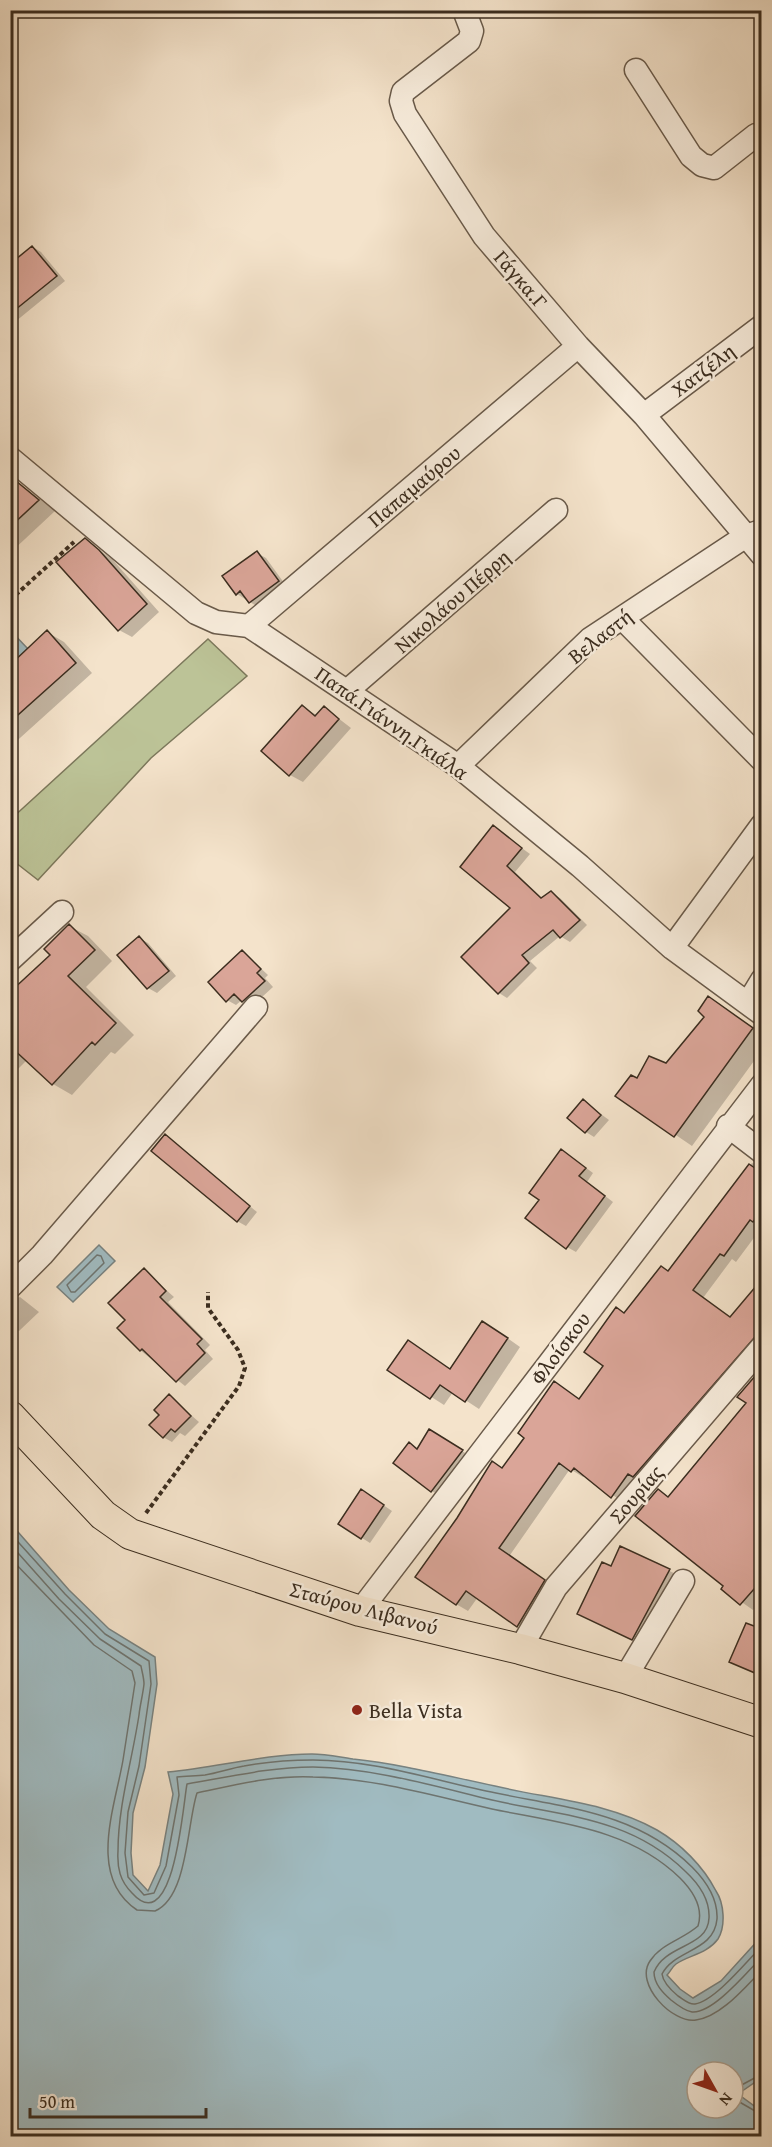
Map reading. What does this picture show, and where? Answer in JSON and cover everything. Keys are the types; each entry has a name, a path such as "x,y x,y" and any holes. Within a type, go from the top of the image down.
{"main road":[{"name":"Σταύρου Λιβανού","path":"10,1416 103,1515 130,1534 360,1611 520,1648 625,1678 762,1723"}],"street":[{"name":"Γάγκα.Γ","path":"464,10 472,31 468,41 403,92 402,107 484,236 578,345 754,533 762,555"},
{"path":"636,70 692,156 702,165 714,168 756,135 762,135"},
{"name":"Χατζέλη","path":"644,415 762,326"},
{"name":"Παπαμαύρου","path":"249,626 578,345"},
{"name":"Παπά.Γιάννη.Γκιάλα","path":"10,458 196,614 216,622 249,626 458,766 580,866 672,948 755,1008"},
{"name":"Νικολάου Πέρρη","path":"347,691 556,510"},
{"name":"Βελαστή","path":"458,766 590,639 754,533"},
{"path":"622,618 762,760"},
{"path":"672,948 762,825"},
{"path":"10,960 62,912"},
{"path":"755,1008 762,980"},
{"path":"10,1287 42,1255 256,1007"},
{"name":"Φλοίσκου","path":"360,1611 728,1126 762,1085"},
{"path":"728,1126 762,1152"},
{"name":"Σουρίας","path":"520,1648 556,1587 762,1347"},
{"path":"625,1678 683,1581"}],"path":[{"path":"10,600 92,526"},
{"path":"130,1534 238,1386 244,1368 238,1350 208,1308 208,1292"}],"green space":[{"path":"208,639 247,676 151,758 38,880 11,859 11,819"}],"water":[{"path":"10,630 28,649 10,665"},
{"path":"99,1245 115,1261 73,1302 57,1287"},
{"path":"11,1524 69,1590 109,1629 155,1657 157,1684 145,1767 133,1813 131,1853 133,1875 148,1891 160,1865 173,1794 168,1772 276,1756 322,1754 406,1767 578,1802 618,1813 657,1830 683,1849 705,1873 719,1896 723,1921 718,1939 709,1948 676,1964 667,1975 680,1989 693,1998 721,1981 761,1937 761,2078 745,2089 745,2060 685,2060 685,2120 745,2120 745,2099 761,2111 761,2136 11,2136"}],"building":[{"path":"32,246 57,276 10,314 10,264"},
{"path":"10,476 39,500 10,527"},
{"path":"85,538 99,550 147,604 118,631 56,562"},
{"path":"257,551 279,581 249,603 240,591 236,595 222,576"},
{"path":"47,630 76,663 10,722 10,665"},
{"path":"302,705 315,716 324,706 339,719 289,776 261,751"},
{"path":"493,825 522,848 507,866 541,898 551,891 580,920 560,938 553,930 522,955 529,963 498,994 461,957 510,908 460,867"},
{"path":"69,924 95,950 68,976 116,1023 95,1045 92,1042 52,1085 10,1046 10,992 50,955 44,949"},
{"path":"139,936 169,971 147,989 117,955"},
{"path":"242,950 261,969 257,973 265,981 242,1002 234,994 226,1002 208,982"},
{"path":"708,996 753,1028 674,1137 615,1096 631,1075 637,1078 649,1056 666,1063 704,1017 698,1011"},
{"path":"583,1099 601,1115 585,1133 567,1118"},
{"path":"165,1134 250,1206 237,1222 151,1151"},
{"path":"561,1149 586,1168 579,1176 605,1196 566,1249 525,1218 539,1200 529,1193"},
{"path":"749,1164 762,1173 762,1210 753,1222 750,1220 724,1256 720,1254 693,1290 730,1317 762,1279 762,1329 633,1477 628,1474 611,1498 574,1468 571,1472 559,1463 499,1548 545,1580 517,1627 466,1591 456,1605 415,1577 457,1518 492,1461 502,1468 524,1438 518,1433 554,1381 579,1399 603,1366 584,1352 616,1307 624,1313 661,1266 668,1271"},
{"path":"144,1268 166,1291 160,1297 202,1339 197,1344 205,1353 176,1382 117,1328 125,1320 108,1303"},
{"path":"482,1321 508,1338 465,1402 440,1385 430,1399 387,1370 408,1340 450,1369"},
{"path":"762,1368 762,1580 740,1605 721,1589 723,1586 635,1516 658,1489 668,1497 746,1403 737,1397"},
{"path":"169,1394 191,1416 175,1432 171,1429 163,1438 149,1425 159,1415 154,1410"},
{"path":"429,1429 463,1450 431,1492 393,1463 409,1442 417,1449"},
{"path":"361,1489 384,1505 361,1539 338,1524"},
{"path":"620,1546 670,1569 632,1640 577,1614 602,1562 611,1566"},
{"path":"746,1623 762,1629 762,1676 729,1662"}],"place":[{"name":"Bella Vista","path":"357,1710"}]}
